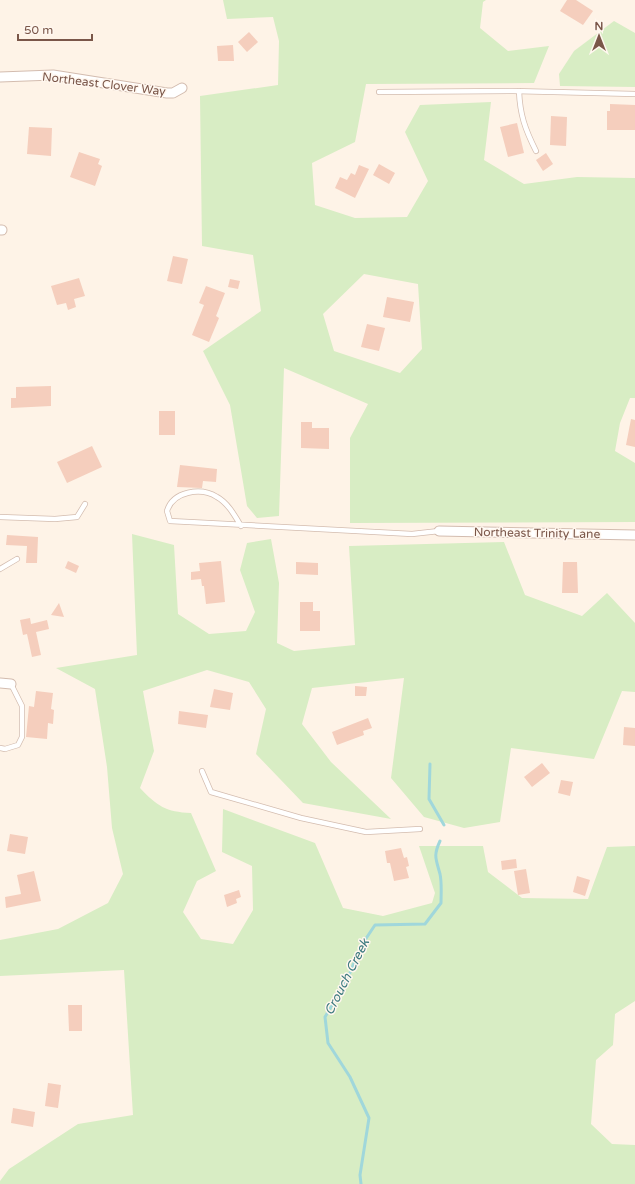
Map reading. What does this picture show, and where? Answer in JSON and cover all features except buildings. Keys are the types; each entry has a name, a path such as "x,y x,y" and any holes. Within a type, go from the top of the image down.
{"street":[{"name":"Northeast Clover Way","path":"0,77 52,75 167,93 182,88"},
{"name":"Northeast Trinity Lane","path":"439,530 635,535"},
{"path":"0,683 10,684"}],"lane":[{"path":"519,91 520,111 526,131 536,151"},
{"path":"379,92 519,91 635,94"},
{"path":"241,526 222,501 209,494 188,493 179,496 172,500 167,511 170,521 241,526 412,534 439,530"},
{"path":"0,517 55,519 77,517 85,504"},
{"path":"0,569 17,559"},
{"path":"0,748 5,749 18,745 22,737 22,706 10,684"},
{"path":"202,771 211,792 301,818 366,832 420,829"}],"green space":[{"path":"223,0 486,0 483,2 480,28 508,51 549,46 534,83 366,84 355,142 312,163 315,205 355,218 407,217 428,181 405,132 420,105 491,102 484,160 524,184 577,177 635,178 635,398 630,398 620,423 615,451 635,463 635,522 350,523 350,438 368,404 284,368 279,516 257,518 247,506 230,405 203,351 261,311 253,255 202,246 200,96 278,85 279,41 273,17 227,19","holes":["364,274 418,284 422,349 400,373 334,351 323,314"]},
{"path":"614,21 635,33 635,87 560,86 559,74 574,51"},
{"path":"132,534 174,545 178,614 209,634 246,631 255,612 240,570 247,543 271,539 279,583 277,643 294,651 355,645 349,546 504,542 525,595 582,616 607,593 635,623 635,692 622,691 594,759 511,748 500,822 464,828 424,817 391,778 404,678 312,688 302,724 331,762 391,819 303,803 256,754 266,709 249,682 207,670 143,691 154,751 140,788 162,807 175,811 191,813 216,871 197,881 183,912 201,939 233,944 253,910 252,866 222,852 223,809 315,843 343,908 383,916 432,903 435,893 419,846 483,846 488,872 522,898 588,899 607,847 635,846 635,1001 615,1014 613,1045 596,1060 591,1124 612,1144 635,1145 635,1184 0,1184 0,1181 9,1169 78,1124 133,1115 124,970 0,976 0,940 58,929 108,903 123,874 112,828 107,767 95,689 56,668 137,655"}],"waterway":[{"name":"Crouch Creek","path":"430,764 429,799 444,825"},
{"name":"Crouch Creek","path":"361,1184 360,1175 369,1118 350,1077 328,1043 325,1017 347,980 361,946 375,925 425,924 441,903 441,877 436,858 436,850 440,841"}]}
